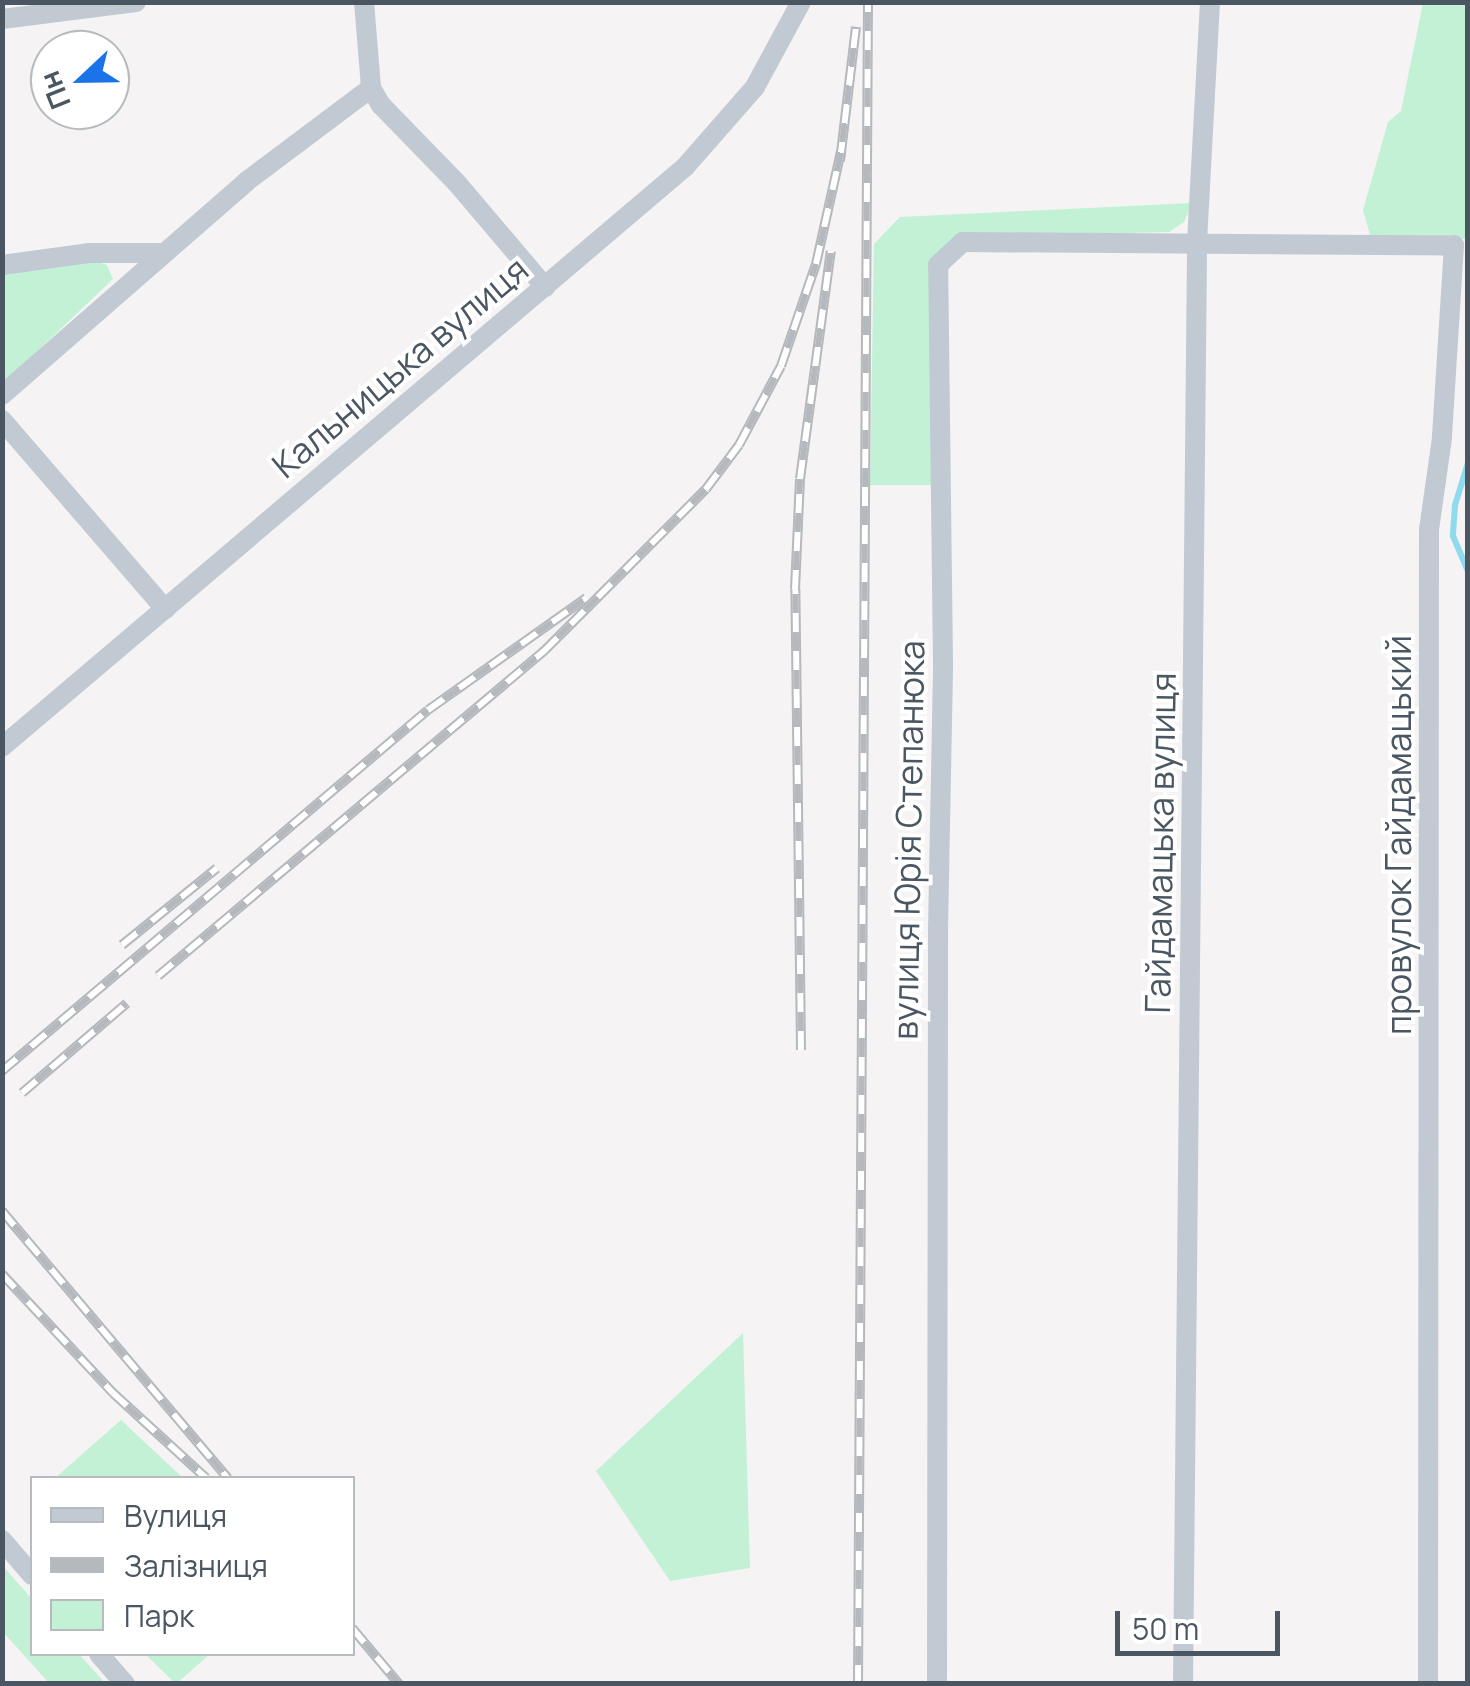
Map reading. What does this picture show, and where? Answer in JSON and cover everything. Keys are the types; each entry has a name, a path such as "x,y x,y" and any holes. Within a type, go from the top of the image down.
{"street":[{"path":"2,19 26,9 136,2"},
{"path":"364,2 371,88 381,105 456,182 545,287"},
{"name":"Кальницька вулиця","path":"2,746 666,185 721,130 771,63 801,2"},
{"name":"Гайдамацька вулиця","path":"1183,1684 1197,242 1210,2"},
{"path":"2,395 247,181 371,88"},
{"name":"вулиця Юрія Степанюка","path":"937,1684 938,930 943,663 938,265 963,242 1197,242"},
{"name":"провулок Гайдамацький","path":"1197,242 1454,245 1442,438 1429,528 1428,1684"},
{"path":"2,265 90,254 163,253"},
{"path":"2,420 165,608"},
{"path":"2,1540 30,1574"},
{"path":"101,1656 124,1684"}],"green space":[{"path":"1423,3 1467,3 1467,239 1370,235 1363,210 1388,122 1401,111"},
{"path":"1192,203 1184,222 1169,232 962,237 934,262 934,485 870,485 874,244 900,217"},
{"path":"88,259 107,265 113,279 3,384 3,270"},
{"path":"743,1333 750,1568 670,1581 596,1471"},
{"path":"121,1420 181,1476 57,1476"},
{"path":"2,1565 30,1597 30,1656 81,1656 105,1683 49,1683 3,1632"},
{"path":"147,1656 208,1656 176,1684"}],"waterway":[{"path":"1468,332 1468,388"},
{"path":"1468,463 1455,505 1453,536 1468,571"}],"railway":[{"path":"858,1684 868,2"},
{"path":"840,161 856,27"},
{"path":"158,976 544,651 706,489 739,445 781,366 816,264 841,151"},
{"path":"801,1050 795,589 800,479 831,251"},
{"path":"2,1071 428,710 586,598"},
{"path":"122,945 217,868"},
{"path":"22,1093 127,1003"},
{"path":"2,1211 226,1476"},
{"path":"2,1274 113,1393 204,1476"},
{"path":"355,1632 399,1684"}]}
